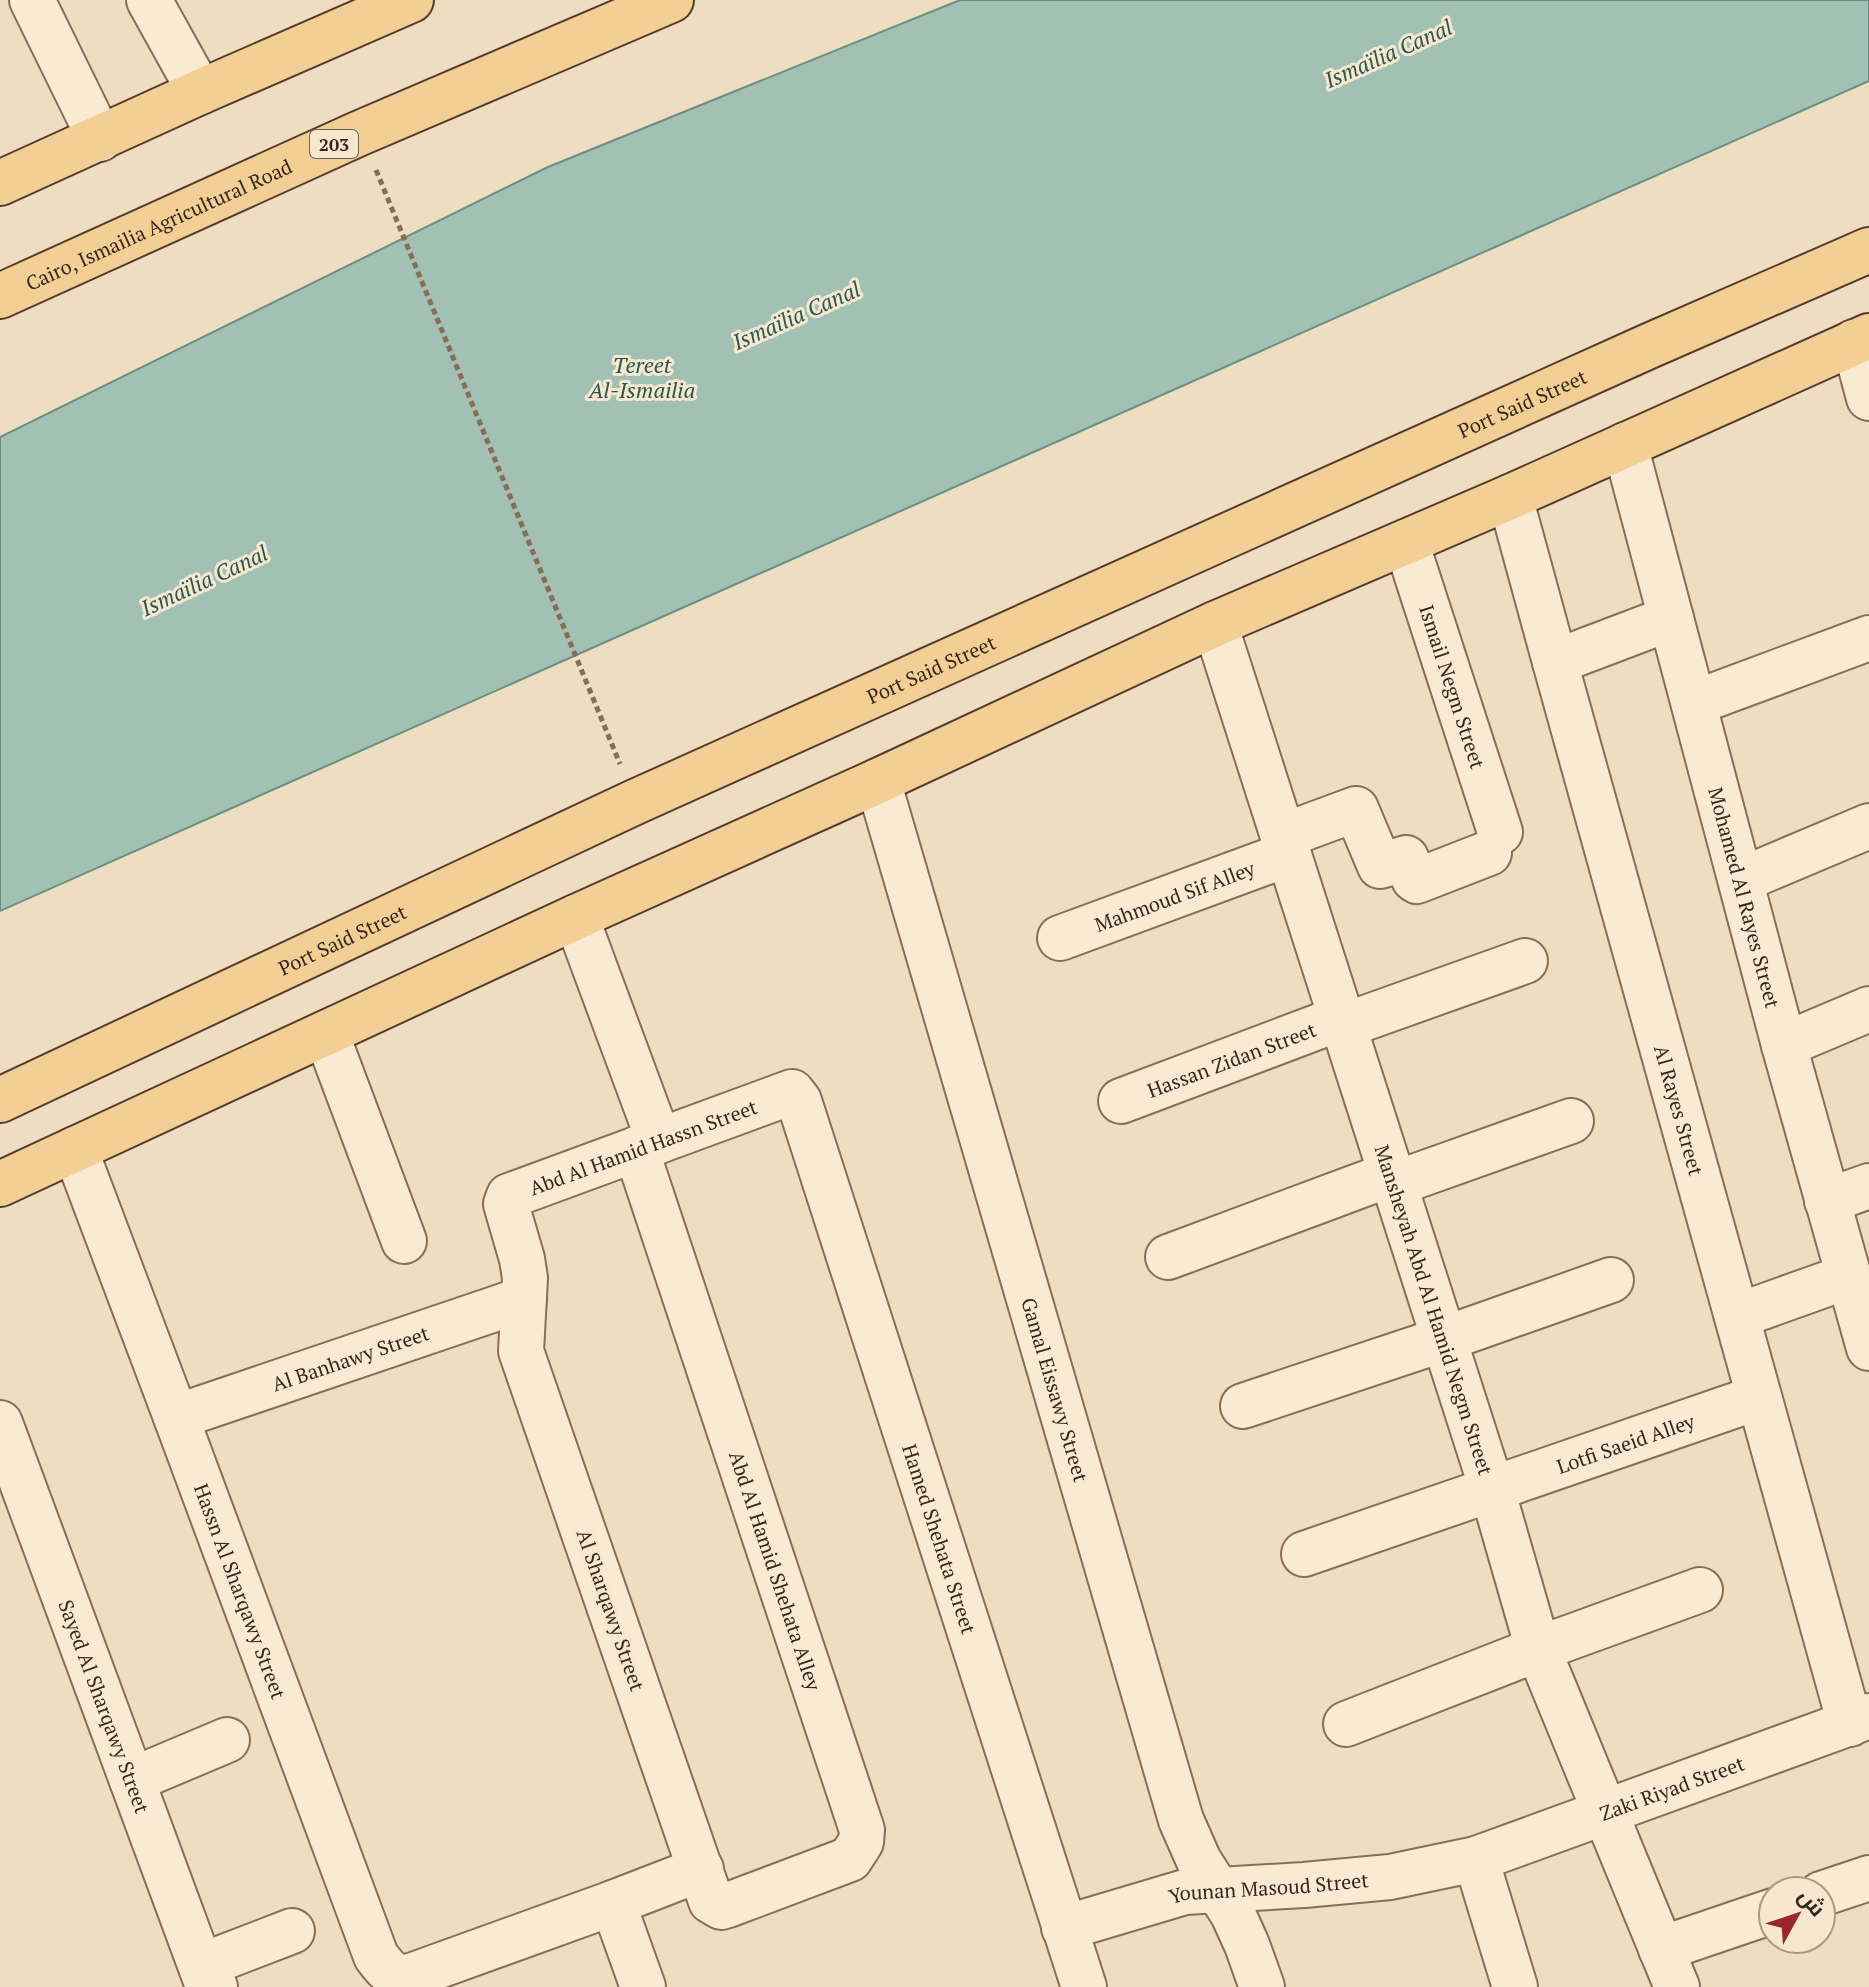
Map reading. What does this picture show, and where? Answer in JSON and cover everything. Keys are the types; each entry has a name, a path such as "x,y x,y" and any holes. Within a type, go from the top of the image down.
{"main road":[{"path":"0,183 411,0"},
{"name":"Cairo, Ismailia Agricultural Road","path":"0,296 360,133 671,0"},
{"name":"Port Said Street","path":"0,1100 635,802 1869,250"},
{"path":"0,1184 1215,624 1510,497 1862,339"}],"street":[{"path":"32,0 100,139"},
{"path":"149,0 200,92"},
{"path":"1862,339 1869,398"},
{"name":"Mohamed Al Rayes Street","path":"1625,445 1784,1045 1869,1348"},
{"name":"Al Rayes Street","path":"1510,497 1759,1397 1860,1720"},
{"name":"Ismail Negm Street","path":"1406,542 1494,843"},
{"path":"1555,662 1671,618"},
{"name":"Mansheyah Abd Al Hamid Negm Street","path":"1215,624 1492,1489 1538,1649 1669,1968"},
{"path":"1694,703 1869,638"},
{"name":"Gamal Eissawy Street","path":"878,781 1181,1820 1199,1861 1219,1891 1247,1945 1262,1987"},
{"name":"Mahmoud Sif Alley","path":"1060,938 1286,845 1356,809 1379,864 1382,866 1406,858 1417,881 1494,843"},
{"path":"1741,880 1869,826"},
{"name":"Abd Al Hamid Shehata Alley","path":"576,917 862,1830 861,1842 850,1859 711,1888"},
{"name":"Hassan Zidan Street","path":"1121,1101 1525,961"},
{"path":"1784,1045 1869,1009"},
{"path":"326,1033 404,1241"},
{"name":"Abd Al Hamid Hassn Street","path":"521,1351 525,1278 506,1204 509,1196 792,1092"},
{"name":"Hamed Shehata Street","path":"792,1092 799,1101 1084,1987"},
{"path":"1168,1257 1571,1121"},
{"name":"Hassn Al Sharqawy Street","path":"75,1149 376,1956 393,1975 453,1974"},
{"path":"1827,1201 1869,1186"},
{"path":"1737,1316 1849,1276"},
{"path":"1243,1406 1611,1280"},
{"name":"Al Banhawy Street","path":"176,1417 524,1299"},
{"name":"Al Sharqawy Street","path":"521,1351 711,1888"},
{"name":"Lotfi Saeid Alley","path":"1304,1554 1759,1397"},
{"name":"Sayed Al Sharqawy Street","path":"0,1423 208,1977"},
{"path":"1346,1724 1700,1590"},
{"name":"Zaki Riyad Street","path":"1476,1859 1860,1720"},
{"path":"132,1780 227,1740"},
{"path":"1476,1859 1515,1987"},
{"name":"Younan Masoud Street","path":"1064,1928 1185,1892 1390,1877 1476,1859"},
{"path":"1837,1889 1869,1878"},
{"path":"453,1974 613,1903 711,1888"},
{"path":"613,1903 643,1987"},
{"path":"1669,1968 1757,1920"},
{"path":"208,1977 292,1931"}],"path":[{"path":"385,193 635,802"}],"water":[{"name":"Tereet Al-Ismailia","path":"960,0 1869,0 1869,81 0,911 0,437 548,167"}],"water label":[{"name":"Ismaïlia Canal","path":"1388,53"},
{"name":"Ismaïlia Canal","path":"796,315"},
{"name":"Ismaïlia Canal","path":"204,580"}]}
